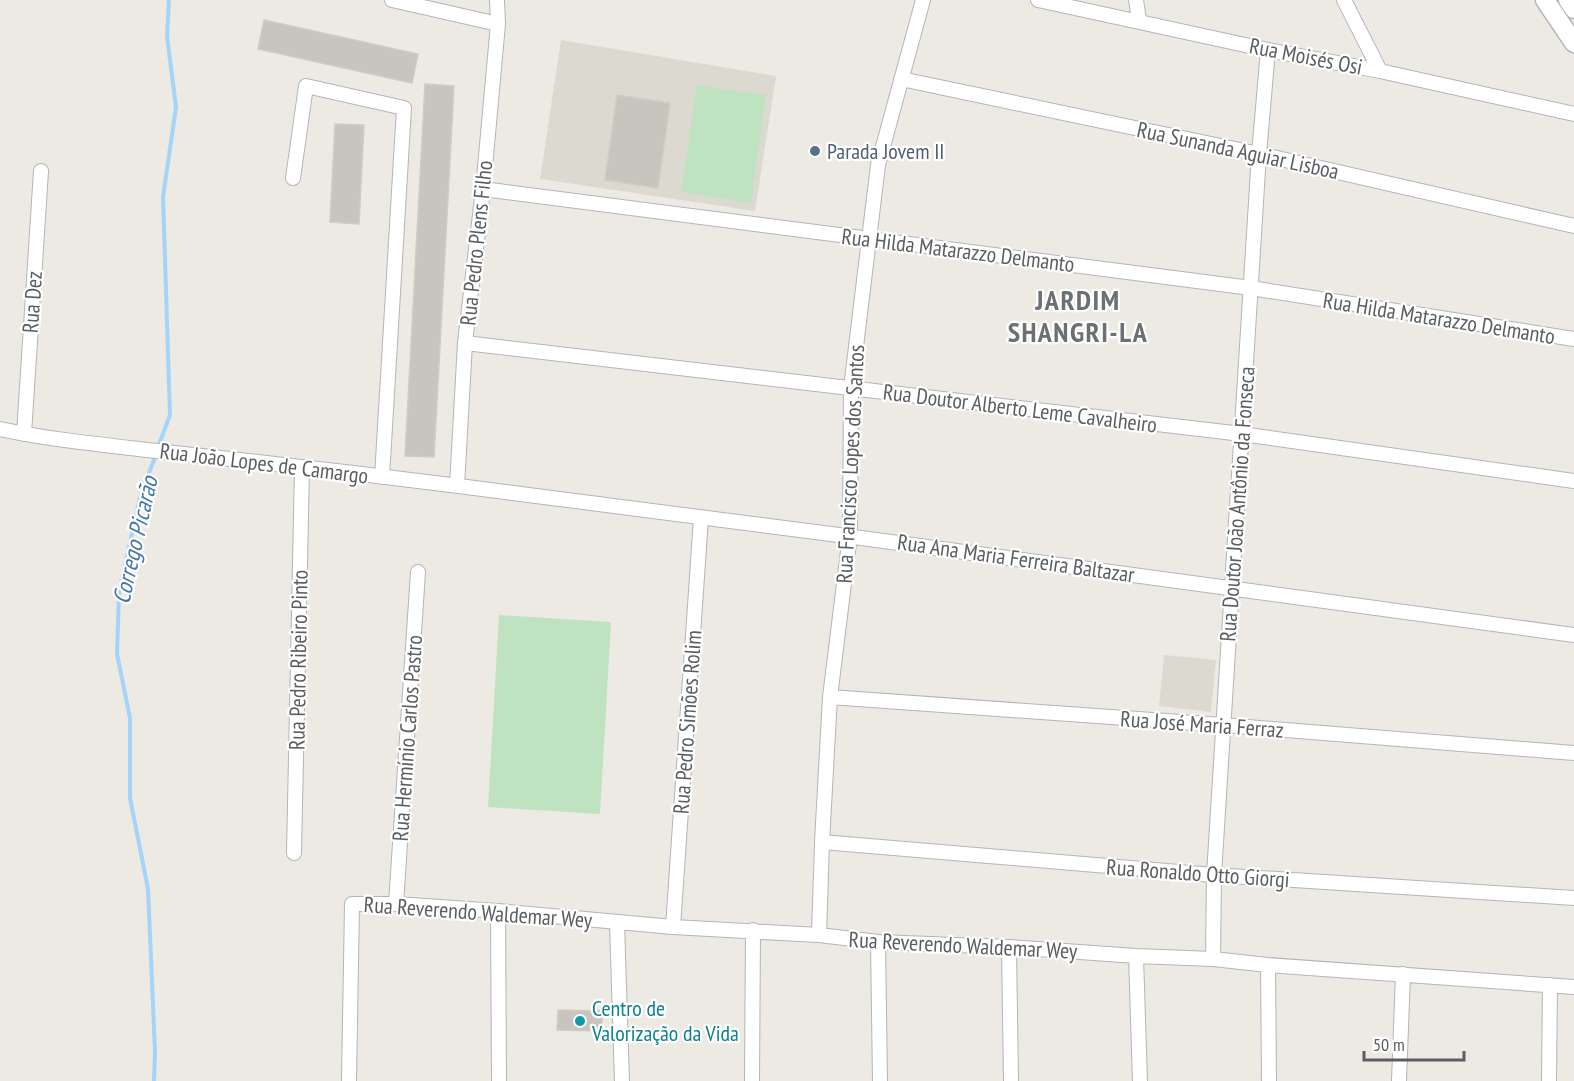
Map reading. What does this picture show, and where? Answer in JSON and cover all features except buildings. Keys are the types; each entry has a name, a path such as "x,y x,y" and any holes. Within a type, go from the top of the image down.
{"main road":[{"path":"1545,0 1574,43"},
{"path":"1568,0 1574,9"}],"street":[{"path":"392,0 498,24"},
{"name":"Rua Pedro Plens Filho","path":"457,486 465,343 483,189 498,24 497,0"},
{"name":"Rua Francisco Lopes dos Santos","path":"819,935 830,698 850,535 851,388 878,165 923,0"},
{"name":"Rua Moisés Osi","path":"1038,0 1574,114"},
{"path":"1136,0 1139,20"},
{"path":"1344,0 1380,71"},
{"name":"Rua Doutor João Antônio da Fonseca","path":"1213,958 1214,875 1223,725 1259,154 1268,50"},
{"name":"Rua Sunanda Aguiar Lisboa","path":"901,79 1259,154 1574,226"},
{"path":"292,178 306,86 405,108 382,477"},
{"name":"Rua Dez","path":"24,434 41,171"},
{"name":"Rua Hilda Matarazzo Delmanto","path":"483,189 1251,288 1574,339"},
{"name":"Rua Doutor Alberto Leme Cavalheiro","path":"465,343 1242,434 1574,481"},
{"name":"Rua João Lopes de Camargo","path":"0,429 129,448 457,486"},
{"name":"Rua Pedro Ribeiro Pinto","path":"294,853 302,467"},
{"name":"Rua Ana Maria Ferreira Baltazar","path":"457,486 850,535 1574,635"},
{"name":"Rua Pedro Simões Rolim","path":"673,927 701,518"},
{"name":"Rua Hermínio Carlos Pastro","path":"396,904 418,572"},
{"name":"Rua José Maria Ferraz","path":"830,698 1223,725 1574,753"},
{"name":"Rua Ronaldo Otto Giorgi","path":"822,842 1214,875 1574,898"},
{"name":"Rua Reverendo Waldemar Wey","path":"349,1081 352,904 396,904 498,911 673,927 819,935 878,942 1213,958 1268,965 1574,987"},
{"path":"498,911 499,1081"},
{"path":"617,922 622,1081"},
{"path":"752,1081 753,930"},
{"path":"878,942 880,1081"},
{"path":"1009,947 1011,1081"},
{"path":"1136,956 1140,1081"},
{"path":"1268,965 1269,1081"},
{"path":"1399,1081 1403,974"},
{"path":"1549,1081 1550,985"}],"shaded area":[{"path":"561,40 776,76 755,211 540,179"},
{"path":"1164,655 1216,660 1211,712 1159,706"}],"green space":[{"path":"697,85 766,95 751,203 681,192"},
{"path":"499,615 611,622 600,814 488,807"}],"waterway":[{"name":"Corrego Picarão","path":"158,447 170,415 163,197 176,107 167,36 169,0"},
{"name":"Corrego Picarão","path":"154,1081 155,1052 148,889 130,798 130,718 117,654 119,592 140,498 156,454"}],"place":[{"name":"Parada Jovem II","path":"815,151"},
{"name":"Centro de Valorização da Vida","path":"580,1021"}],"district":[{"name":"JARDIM SHANGRI-LA","path":"1078,315"}]}
